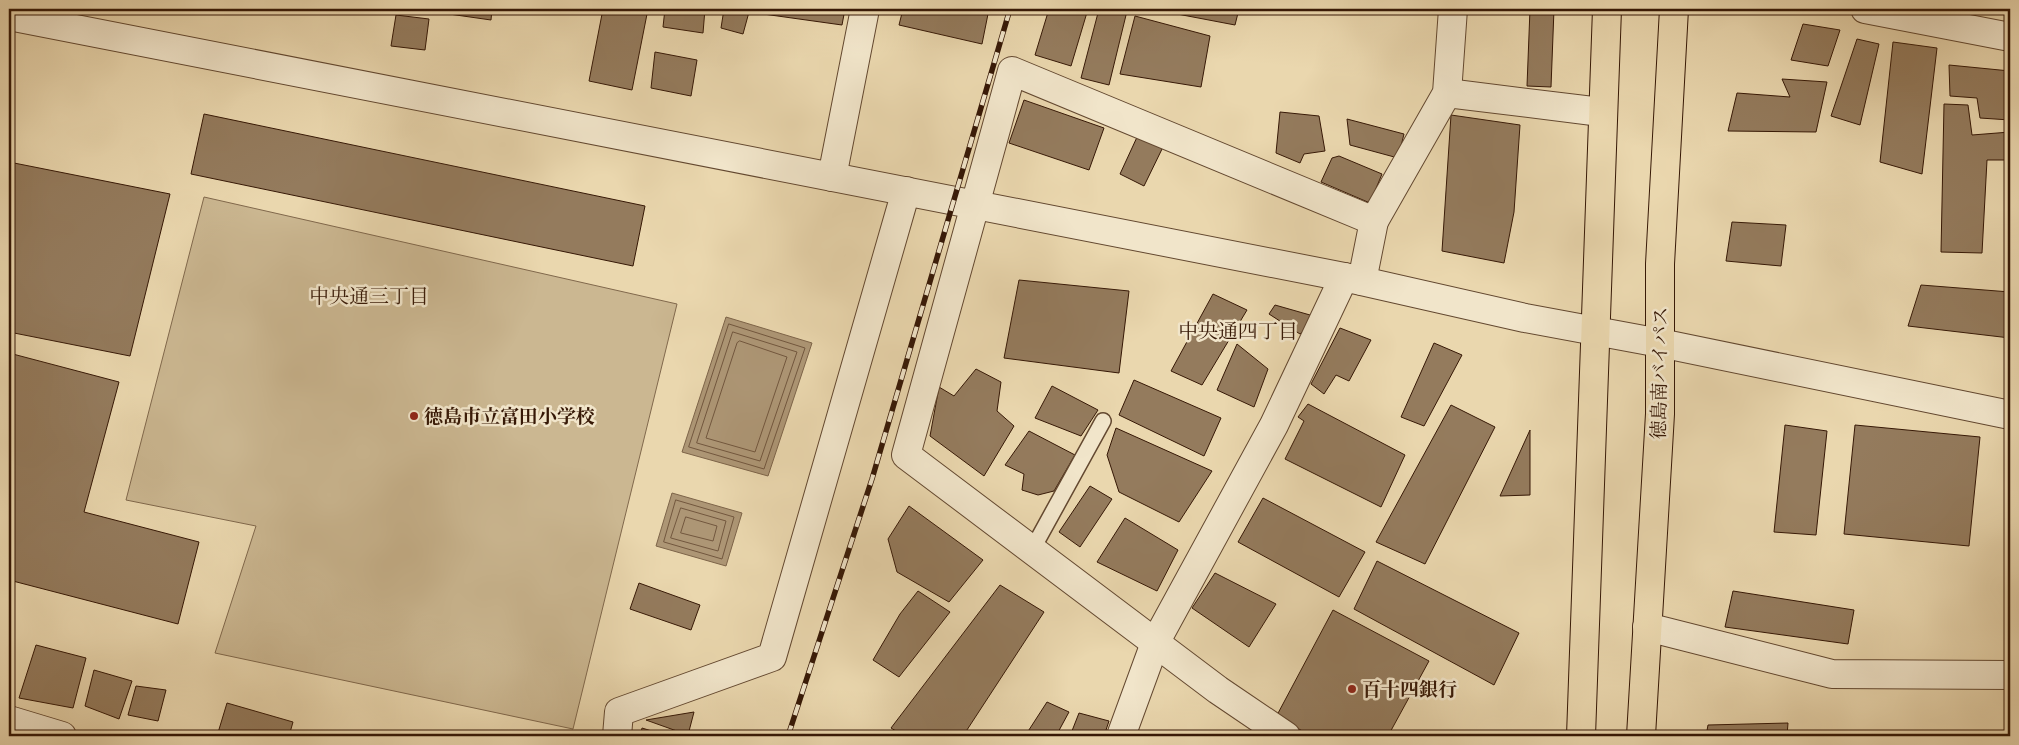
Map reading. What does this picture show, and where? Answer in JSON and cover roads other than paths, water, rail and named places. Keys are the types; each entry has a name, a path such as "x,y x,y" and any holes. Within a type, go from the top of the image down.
{"highway":[{"path":"1580,736 1601,112 1607,9"},
{"name":"徳島南バイパス","path":"1641,736 1660,414 1660,264 1674,9"}],"street":[{"path":"832,177 865,9"},
{"path":"1120,736 1155,643 1353,279 1374,221 1447,94 1453,9"},
{"path":"1865,9 1913,13 2010,37"},
{"path":"9,16 1353,279 1525,318 1660,343 2010,415"},
{"path":"1286,736 1218,690 906,455 1012,71 1374,221"},
{"path":"1447,94 1601,112"},
{"path":"617,736 619,712 772,657 906,191"},
{"path":"1647,627 1832,674 2010,675"},
{"path":"9,720 62,736"}],"lane":[{"path":"1032,550 1103,421"}],"water":[{"path":"726,317 812,343 768,476 682,452"},
{"path":"672,493 742,513 726,566 656,546"}],"railway":[{"path":"788,736 872,479 1010,9"}],"place":[{"name":"徳島市立富田小学校","path":"414,416"},
{"name":"百十四銀行","path":"1352,689"}],"district":[{"name":"中央通三丁目","path":"369,296"},
{"name":"中央通四丁目","path":"1238,331"}]}
